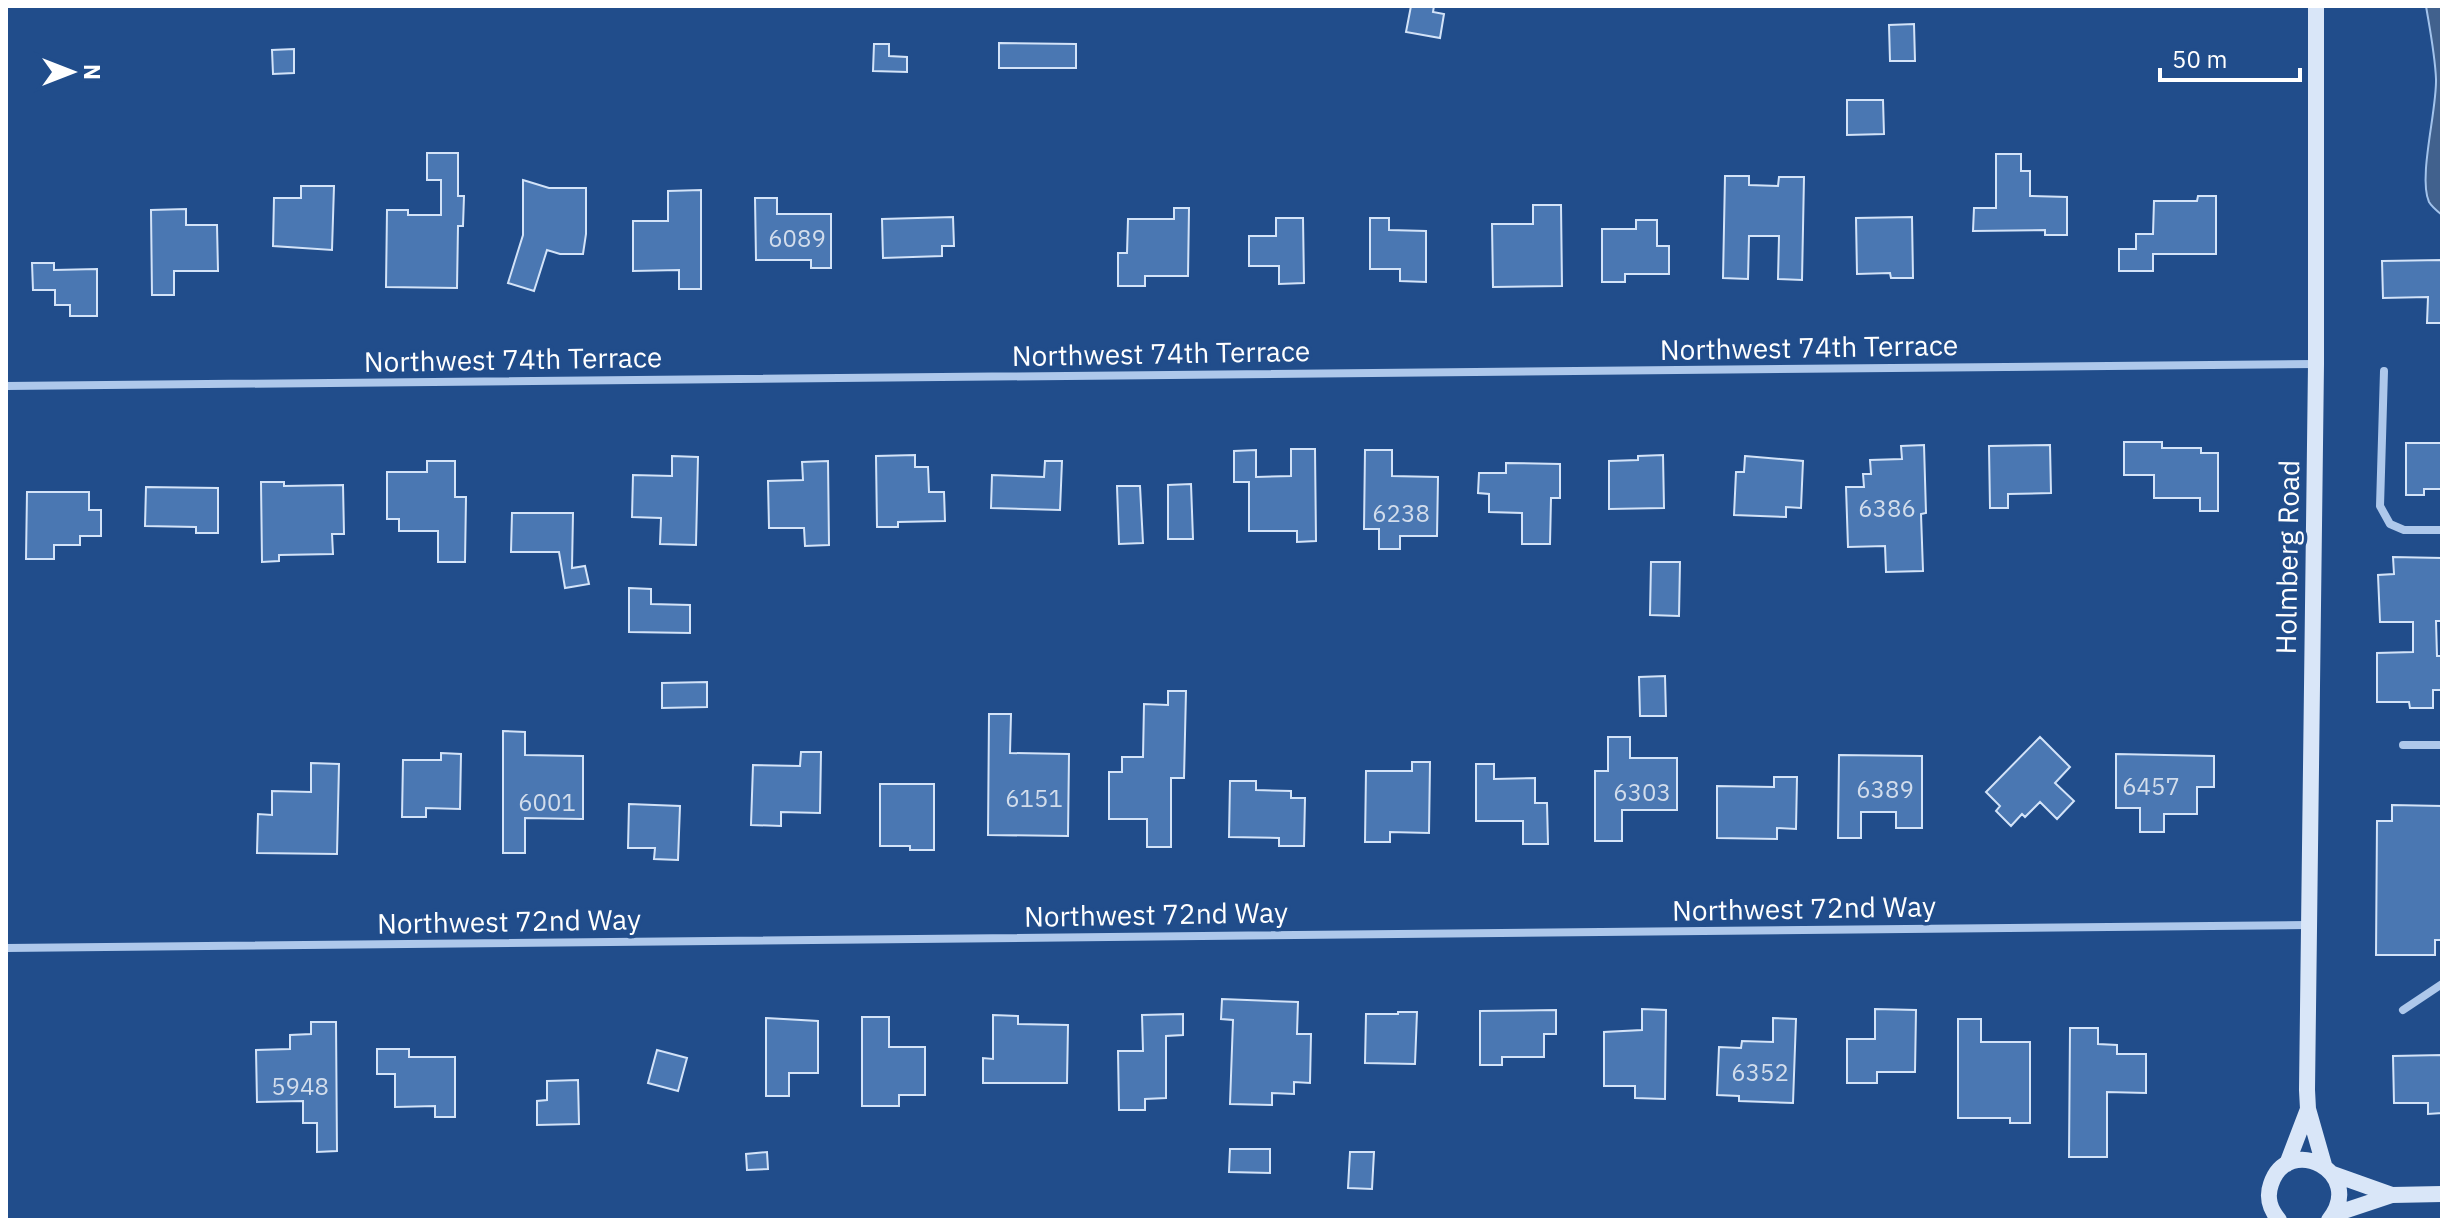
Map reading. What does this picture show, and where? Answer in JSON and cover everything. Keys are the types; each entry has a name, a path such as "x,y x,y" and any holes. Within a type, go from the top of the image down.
{"street":[{"name":"Holmberg Road","path":"2316,6 2316,364 2307,925 2308,1109 2328,1169 2340,1193 2332,1217"},
{"name":"Northwest 74th Terrace","path":"6,386 2316,364"},
{"path":"2384,371 2380,506 2390,524 2404,530 2442,530"},
{"path":"2403,745 2442,745"},
{"name":"Northwest 72nd Way","path":"6,948 2307,925"},
{"path":"2403,1010 2442,984"},
{"name":"Holmberg Road","path":"2279,1220 2269,1202 2269,1191 2278,1170 2287,1164 2308,1109"},
{"path":"2287,1164 2306,1159 2392,1195"},
{"path":"2332,1217 2392,1195 2442,1194"}],"water":[{"path":"2426,6 2442,6 2442,215 2429,202 2426,191 2436,79"}],"building":[{"path":"1411,6 1434,6 1433,12 1444,14 1440,38 1406,32"},
{"path":"1914,24 1915,61 1890,61 1889,25"},
{"path":"999,43 1076,44 1076,68 999,68"},
{"path":"874,44 889,44 889,56 907,57 907,72 873,71"},
{"path":"294,49 294,73 273,74 272,50"},
{"path":"1847,100 1883,100 1884,134 1847,135"},
{"path":"427,153 458,153 458,196 464,196 463,226 458,226 457,288 386,287 387,210 408,210 408,215 441,215 441,180 427,180"},
{"path":"1996,154 2021,154 2021,171 2030,171 2030,196 2067,197 2067,235 2045,235 2045,230 1973,231 1974,208 1996,208"},
{"path":"1725,176 1749,176 1749,185 1778,186 1779,177 1804,177 1802,280 1778,279 1779,236 1749,236 1748,279 1723,278"},
{"path":"523,180 549,188 586,188 583,254 560,254 547,250 534,291 508,283 523,235"},
{"path":"301,186 334,186 332,250 273,246 274,198 301,198"},
{"path":"701,190 701,289 679,289 679,270 633,271 633,221 668,221 668,191"},
{"path":"2198,196 2216,196 2216,254 2153,254 2153,271 2119,271 2119,249 2136,249 2136,234 2153,234 2154,201 2197,201"},
{"path":"755,198 777,198 777,214 831,214 831,268 811,268 811,260 756,260"},
{"path":"1533,205 1561,205 1562,286 1493,287 1492,224 1533,224"},
{"path":"1174,208 1189,208 1188,276 1145,276 1145,286 1118,286 1118,253 1127,253 1128,219 1174,219"},
{"path":"186,209 186,225 217,225 218,271 174,271 174,295 152,295 151,210"},
{"path":"953,217 954,246 942,246 942,256 883,258 882,219"},
{"path":"1912,217 1913,278 1891,278 1890,273 1857,274 1856,218"},
{"path":"1276,218 1303,218 1304,283 1279,284 1279,266 1249,266 1249,236 1276,236"},
{"path":"1370,218 1389,218 1389,230 1426,231 1426,282 1400,281 1400,269 1370,269"},
{"path":"1636,220 1657,220 1657,246 1669,246 1669,274 1625,274 1625,282 1602,282 1602,229 1636,229"},
{"path":"2442,260 2442,323 2427,323 2428,297 2383,298 2382,261"},
{"path":"32,263 54,263 54,270 97,269 97,316 70,316 70,305 55,305 55,290 33,290"},
{"path":"2124,442 2162,442 2162,448 2201,448 2201,453 2218,453 2218,511 2200,511 2200,498 2154,498 2154,475 2124,475"},
{"path":"2406,443 2442,443 2442,489 2424,489 2424,495 2406,495"},
{"path":"1924,445 1926,513 1921,514 1923,571 1886,572 1885,546 1848,547 1846,487 1864,487 1863,474 1871,474 1870,460 1902,459 1901,446"},
{"path":"2050,445 2051,493 2008,494 2008,508 1990,508 1989,446"},
{"path":"1291,449 1315,449 1316,541 1297,542 1297,531 1249,531 1249,482 1234,482 1234,451 1256,450 1256,477 1291,476"},
{"path":"1365,450 1392,450 1392,476 1438,477 1437,536 1400,536 1400,549 1379,549 1379,529 1364,529"},
{"path":"915,455 915,467 928,467 929,492 944,492 945,521 898,522 898,527 877,527 876,456"},
{"path":"1663,455 1664,508 1609,509 1609,461"},
{"path":"672,456 698,457 696,545 660,544 661,518 632,517 633,475 672,476"},
{"path":"1745,456 1803,461 1801,508 1786,507 1786,517 1734,515 1736,472 1744,472"},
{"path":"427,461 455,461 455,497 466,497 465,562 438,562 438,531 399,531 399,519 387,519 387,472 427,472"},
{"path":"828,461 829,545 805,546 804,528 769,528 768,481 803,480 802,462"},
{"path":"1045,461 1062,461 1060,510 991,508 992,475 1044,477"},
{"path":"1506,463 1560,464 1560,498 1551,498 1550,544 1522,544 1522,513 1489,512 1489,494 1478,493 1479,473 1506,473"},
{"path":"261,482 284,482 284,486 343,485 344,534 332,534 333,554 279,555 279,561 262,562"},
{"path":"1191,484 1193,539 1168,539 1168,485"},
{"path":"1117,486 1140,486 1143,543 1119,544"},
{"path":"146,487 218,488 218,533 196,533 196,527 145,526"},
{"path":"27,492 89,492 89,510 101,510 101,536 80,536 80,545 54,545 54,559 26,559"},
{"path":"512,513 573,513 572,568 585,566 589,584 565,588 559,552 511,552"},
{"path":"2393,557 2442,558 2442,621 2436,621 2437,656 2442,656 2442,690 2433,690 2433,708 2410,708 2409,702 2377,702 2377,653 2413,652 2413,622 2380,622 2378,575 2394,574"},
{"path":"1651,562 1680,562 1679,616 1650,615"},
{"path":"629,588 651,589 651,604 690,605 690,633 629,632"},
{"path":"1665,676 1666,716 1640,716 1639,677"},
{"path":"707,682 707,707 662,708 662,683"},
{"path":"1168,691 1186,691 1184,778 1171,778 1171,847 1147,847 1147,819 1109,819 1109,772 1122,772 1122,757 1143,757 1144,704 1168,705"},
{"path":"989,714 1011,714 1010,753 1069,754 1068,836 988,835"},
{"path":"503,731 525,732 525,755 583,756 583,819 525,818 525,853 503,853"},
{"path":"1608,737 1630,737 1630,758 1677,758 1677,810 1622,810 1622,841 1595,841 1595,771 1608,771"},
{"path":"2040,737 2070,767 2055,783 2074,801 2057,819 2040,802 2011,826 1996,811 2000,806 1986,792"},
{"path":"801,752 821,752 820,813 781,812 781,826 751,825 753,765 800,766"},
{"path":"441,753 461,754 460,809 426,808 426,817 402,817 403,760 441,760"},
{"path":"2116,754 2214,756 2214,787 2197,787 2197,814 2164,814 2164,832 2140,832 2140,808 2116,808"},
{"path":"1839,755 1922,756 1922,828 1896,828 1896,812 1861,812 1861,838 1838,838"},
{"path":"1412,762 1430,762 1429,833 1390,832 1390,842 1365,842 1366,771 1412,771"},
{"path":"311,763 339,764 337,854 257,853 258,814 272,815 272,791 311,792"},
{"path":"1476,764 1494,764 1494,779 1535,778 1535,803 1547,803 1548,844 1523,844 1523,821 1476,821"},
{"path":"1774,777 1797,777 1796,829 1777,828 1777,839 1717,838 1717,786 1774,787"},
{"path":"1230,781 1256,781 1256,790 1291,791 1291,798 1305,798 1304,846 1279,846 1279,838 1229,837"},
{"path":"880,784 934,784 934,850 880,846"},
{"path":"629,804 680,806 678,860 654,859 655,848 628,848"},
{"path":"2392,805 2442,806 2442,940 2435,940 2435,955 2376,955 2377,821 2392,821"},
{"path":"1222,999 1298,1002 1297,1034 1311,1034 1310,1083 1294,1082 1294,1094 1272,1093 1272,1105 1230,1104 1233,1020 1221,1019"},
{"path":"1642,1009 1666,1010 1665,1099 1635,1098 1635,1086 1604,1086 1604,1032 1642,1030"},
{"path":"1875,1009 1916,1010 1915,1072 1877,1072 1877,1083 1847,1083 1847,1039 1875,1039"},
{"path":"1556,1010 1556,1034 1544,1034 1544,1057 1502,1057 1502,1065 1480,1065 1480,1011"},
{"path":"1417,1012 1415,1064 1365,1063 1366,1014"},
{"path":"1183,1014 1183,1035 1166,1036 1166,1098 1145,1099 1145,1110 1119,1110 1118,1051 1143,1051 1142,1015"},
{"path":"993,1015 1018,1016 1018,1024 1068,1025 1067,1083 983,1083 983,1058 993,1059"},
{"path":"862,1017 889,1017 889,1047 925,1047 925,1095 899,1095 899,1106 862,1106"},
{"path":"766,1018 818,1021 818,1073 789,1073 789,1096 766,1096"},
{"path":"1773,1018 1796,1019 1793,1103 1739,1101 1739,1096 1717,1095 1719,1047 1741,1048 1742,1041 1773,1042"},
{"path":"1958,1019 1981,1019 1981,1042 2030,1042 2030,1123 2010,1123 2010,1118 1958,1118"},
{"path":"311,1022 336,1022 337,1151 317,1152 317,1123 303,1123 303,1101 257,1102 256,1050 290,1049 290,1035 311,1034"},
{"path":"2070,1028 2098,1028 2098,1044 2117,1045 2117,1054 2146,1054 2146,1093 2107,1092 2107,1157 2069,1157"},
{"path":"377,1049 409,1049 409,1057 455,1057 455,1117 435,1117 435,1106 395,1107 395,1074 377,1074"},
{"path":"657,1050 687,1058 678,1091 648,1083"},
{"path":"2442,1055 2442,1113 2428,1114 2428,1103 2394,1103 2393,1056"},
{"path":"578,1080 579,1124 537,1125 537,1101 547,1100 547,1081"},
{"path":"1230,1149 1270,1149 1270,1173 1229,1172"},
{"path":"767,1152 768,1169 747,1170 746,1154"},
{"path":"1350,1152 1374,1152 1372,1189 1348,1188"}]}
